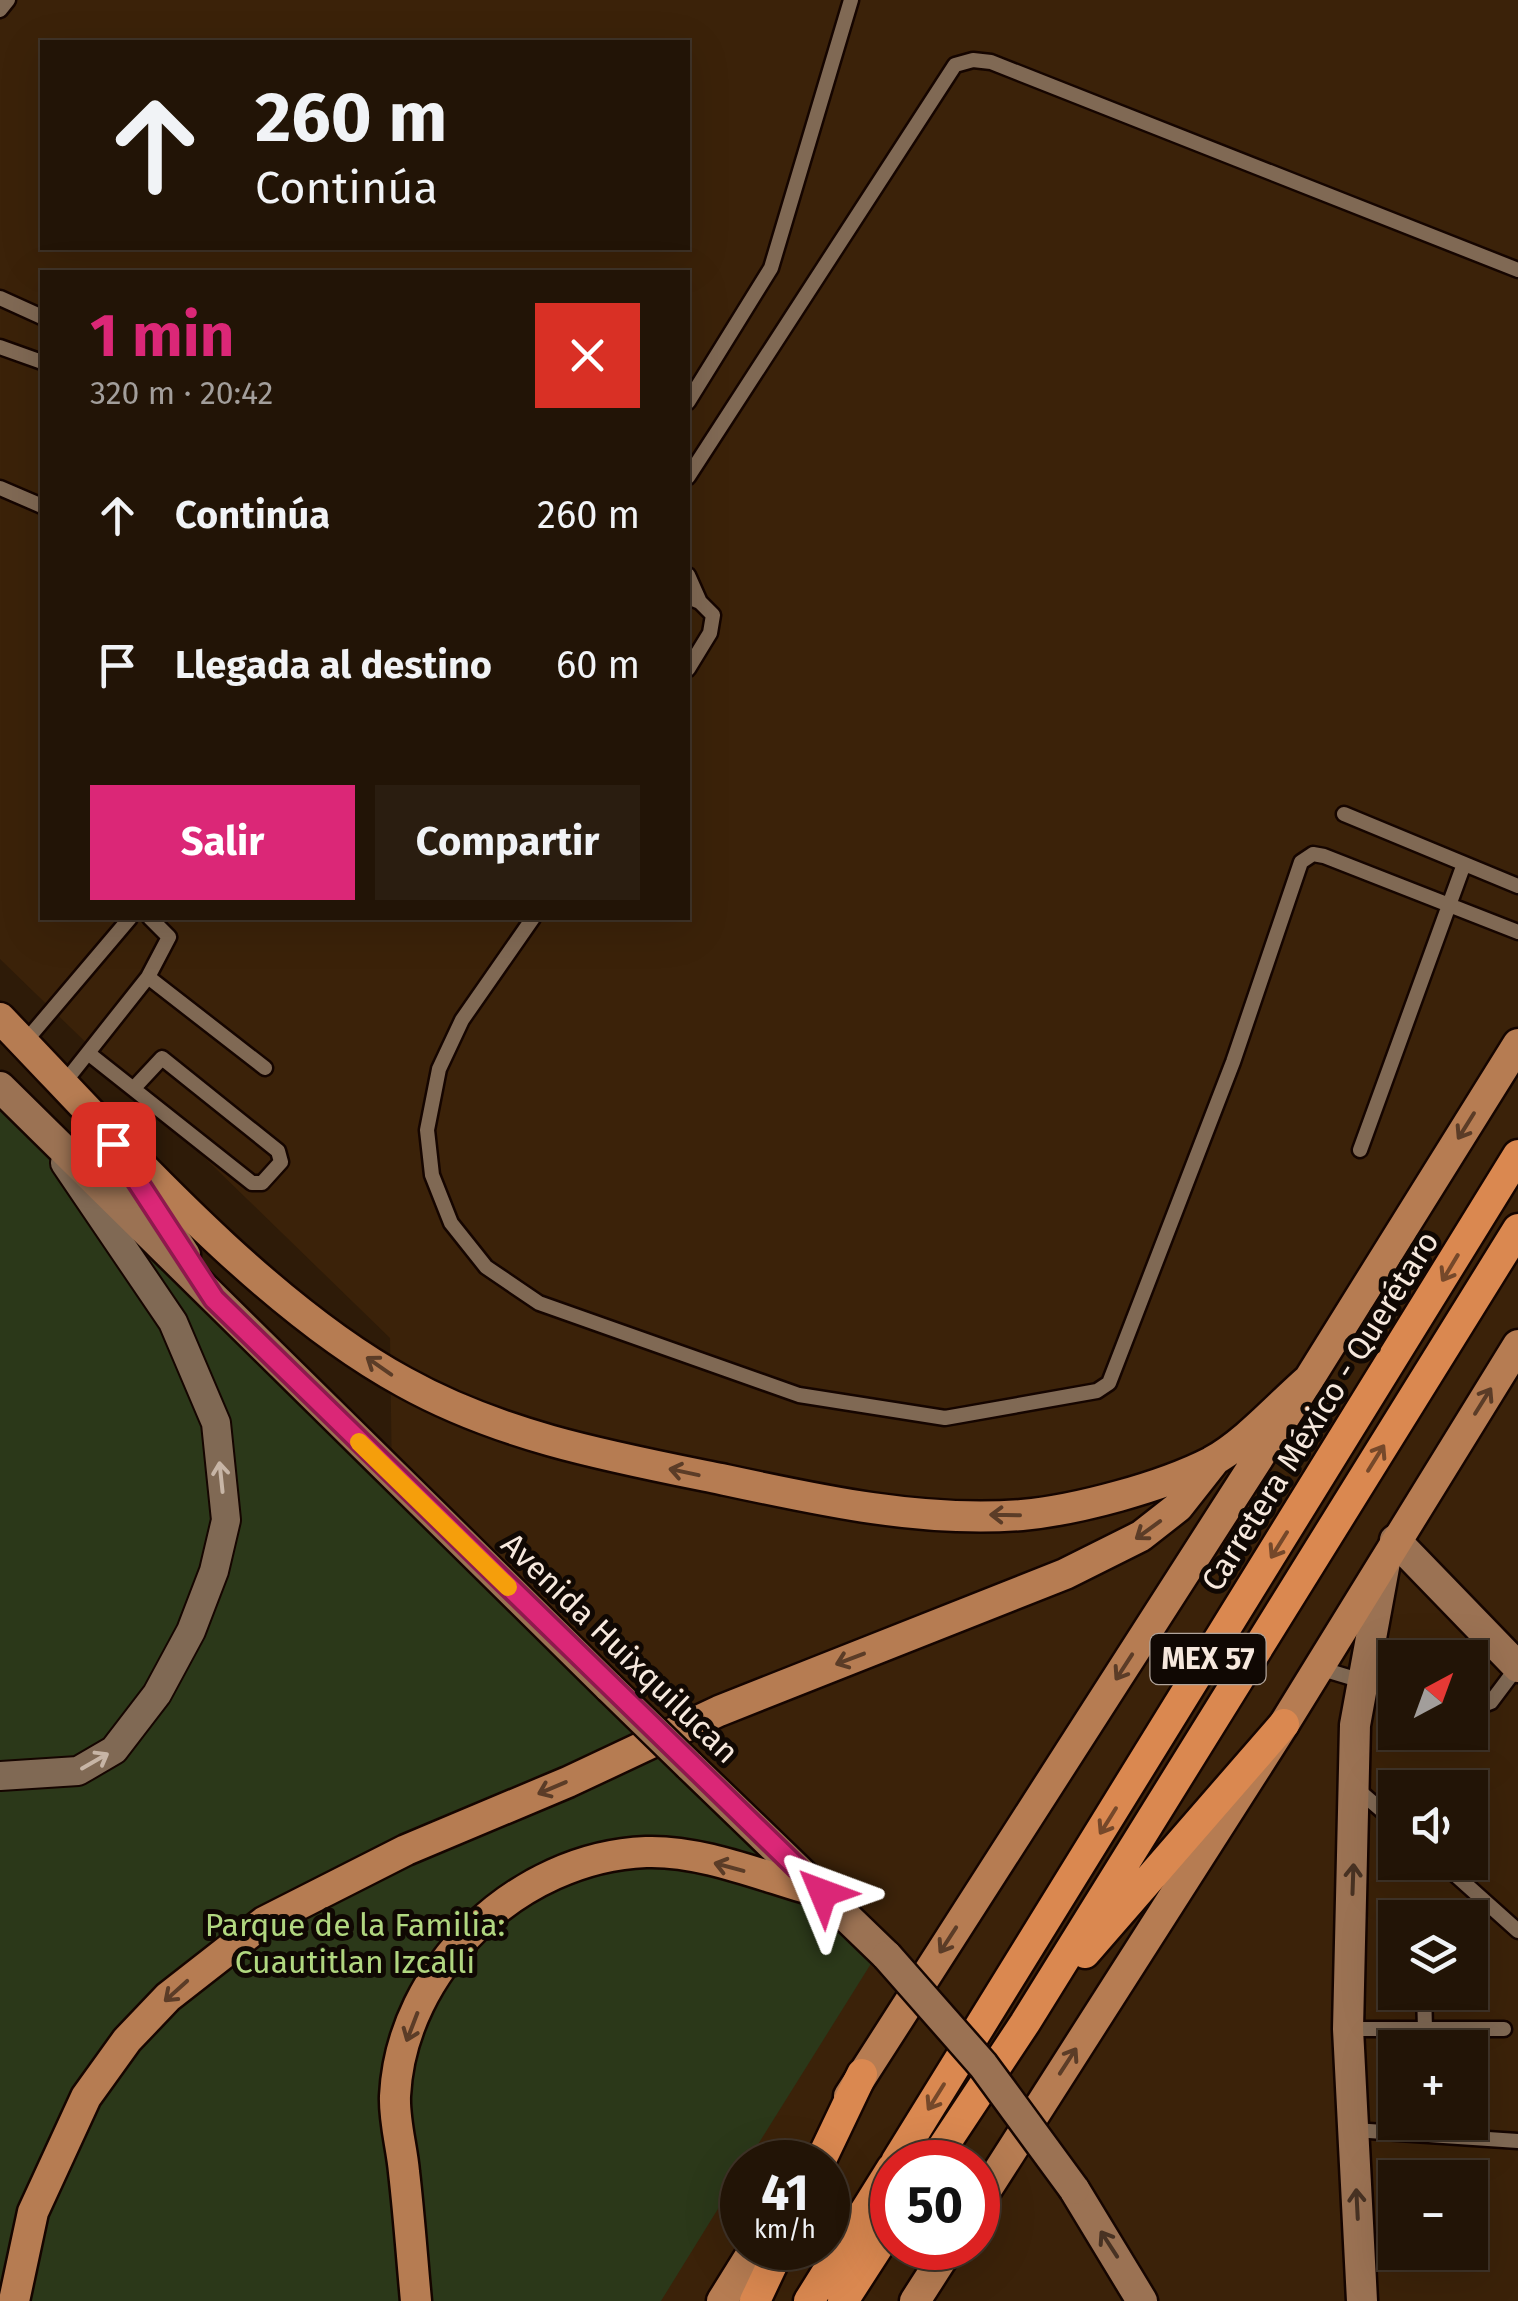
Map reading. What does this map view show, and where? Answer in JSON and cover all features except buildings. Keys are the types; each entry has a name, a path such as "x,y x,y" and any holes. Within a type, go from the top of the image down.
{"highway":[{"name":"Carretera México - Querétaro","path":"909,2140 1518,1155"},
{"name":"MEX 57","path":"947,2140 1518,1228"},
{"path":"1024,2023 1284,1724"},
{"path":"830,2140 862,2074"},
{"name":"Carretera México - Querétaro","path":"809,2301 870,2203"},
{"path":"843,2301 870,2259"},
{"path":"755,2301 770,2270"}],"main road":[{"path":"0,1018 163,1186 292,1306 402,1382 499,1428 614,1457 825,1501 922,1513 1022,1515 1086,1502 1215,1460"},
{"path":"822,2140 1309,1379 1518,1044"},
{"name":"Avenida Huixquilucan","path":"0,1087 50,1141 887,1956 983,2065 1074,2188 1142,2301"},
{"path":"93,1113 214,1299"},
{"path":"1000,2169 1284,1724 1518,1345"},
{"path":"14,2301 33,2212 86,2096 126,2040 168,1997 264,1922 406,1850 568,1782 718,1710 1066,1574 1141,1536 1178,1507 1215,1460 1309,1379"},
{"path":"1390,1548 1518,1666"},
{"path":"1362,2301 1348,2028 1355,1725 1390,1548"},
{"path":"416,2301 395,2097 407,2035 447,1956 481,1921 519,1893 604,1858 646,1852 684,1855 823,1893"},
{"path":"722,2301 741,2270"},
{"path":"922,2294 936,2270"}],"street":[{"path":"0,1776 78,1771 114,1750 158,1694 191,1631 214,1572 226,1520 216,1423 173,1322 50,1141"}],"lane":[{"path":"0,10 8,0"},
{"path":"690,399 771,268 851,0"},
{"path":"690,474 955,64 991,62 1518,270"},
{"path":"0,298 40,316"},
{"path":"0,347 40,361"},
{"path":"0,488 40,505"},
{"path":"690,667 710,633 712,615 694,599"},
{"path":"1344,814 1518,886"},
{"path":"532,920 462,1020 439,1069 427,1130 432,1175 451,1223 486,1266 538,1303 800,1395 945,1418 1098,1391 1109,1383 1233,1062 1302,862 1313,854 1324,856 1450,902 1518,932"},
{"path":"1360,1150 1464,864"},
{"path":"24,1043 128,920"},
{"path":"64,1083 148,976 169,938 152,920"},
{"path":"148,976 265,1068"},
{"path":"88,1053 258,1186 281,1162 278,1150 162,1058 134,1088"},
{"path":"1488,1703 1518,1666"},
{"path":"1318,1668 1378,1686"},
{"path":"1356,1788 1378,1807"},
{"path":"1461,1880 1518,1931"},
{"path":"1424,2010 1425,2029"},
{"path":"1348,2028 1504,2030"},
{"path":"1354,2130 1518,2141"}],"shaded area":[{"path":"0,0 1518,0 1518,2301 403,2301 390,1338 0,959"}],"green space":[{"name":"Parque de la Familia: Cuautitlan Izcalli","path":"0,1069 872,1962 761,2140 720,2140 720,2206 661,2301 0,2301"}],"slow traffic":[{"path":"359,1442 508,1587"}],"route":[{"path":"113,1144 214,1299 823,1893"}]}
